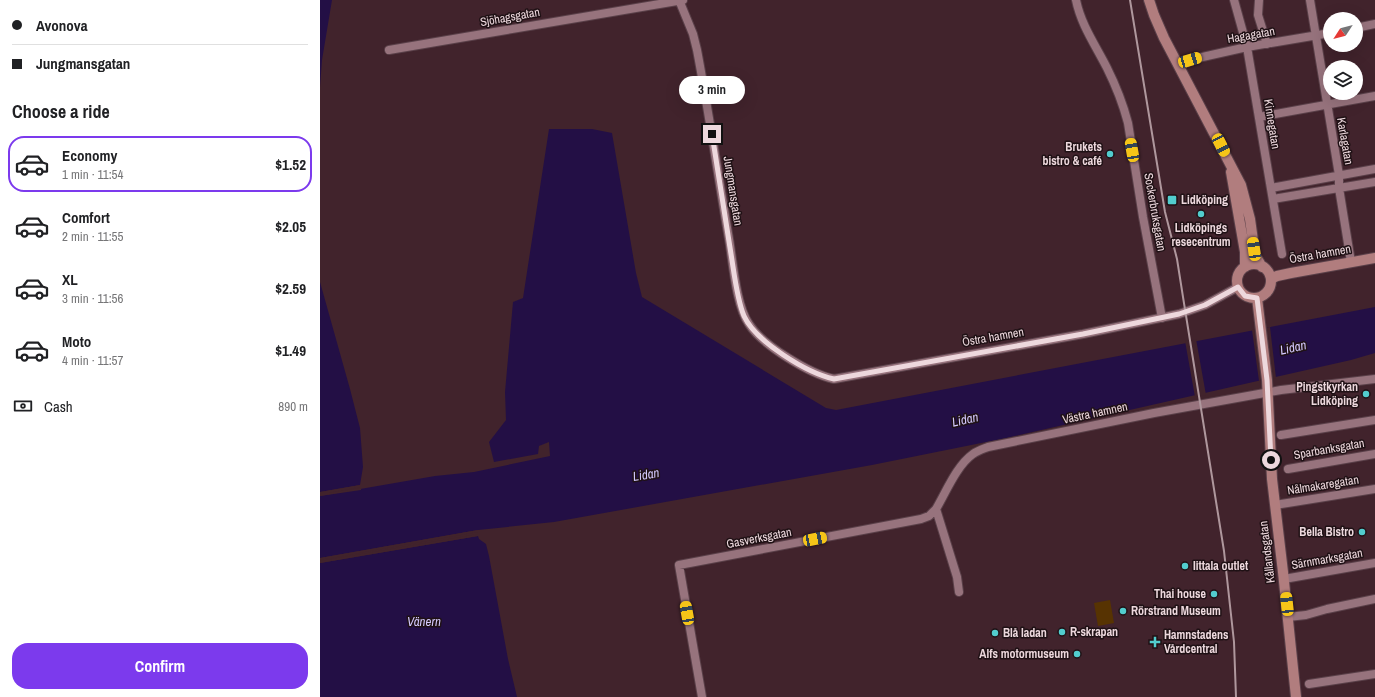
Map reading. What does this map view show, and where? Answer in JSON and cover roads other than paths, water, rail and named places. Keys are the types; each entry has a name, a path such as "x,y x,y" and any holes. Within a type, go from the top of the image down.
{"main road":[{"path":"1149,0 1162,32 1241,185 1250,219 1256,255 1262,267"},
{"path":"1228,158 1245,252 1245,268"},
{"name":"Östra hamnen","path":"1271,279 1291,273 1375,258"},
{"path":"1253,265 1262,267 1267,270 1271,279 1269,289 1266,293 1257,298 1245,296 1238,287 1238,276 1245,268 1253,265"},
{"name":"Kållandsgatan","path":"1257,298 1267,380 1271,464 1275,505 1296,697"}],"street":[{"name":"Sjöhagsgatan","path":"389,50 680,0"},
{"name":"Jungmansgatan","path":"680,0 693,34 697,50 740,302 744,316 749,325 758,335"},
{"name":"Sockerbruksgatan","path":"1076,0 1082,21 1110,74 1128,123 1143,217 1162,318"},
{"name":"Kinnegatan","path":"1234,0 1247,47 1282,254"},
{"path":"1259,0 1258,16 1267,44"},
{"name":"Karlagatan","path":"1310,0 1339,176 1339,188 1351,262"},
{"path":"1363,27 1375,24"},
{"name":"Hagagatan","path":"1179,66 1198,58 1247,47 1323,34"},
{"path":"1259,117 1375,96"},
{"path":"1271,188 1375,169"},
{"path":"1273,199 1375,182"},
{"name":"Östra hamnen","path":"758,335 782,354 806,369 823,377 834,379 1083,334 1162,318 1193,310 1238,287"},
{"name":"Västra hamnen","path":"936,509 963,464 973,454 988,447 1154,413 1286,389 1375,379"},
{"path":"1281,434 1375,420"},
{"name":"Sparbanksgatan","path":"1288,468 1375,454"},
{"name":"Nålmakaregatan","path":"1275,505 1375,489"},
{"path":"936,509 957,576 959,592"},
{"name":"Gasverksgatan","path":"702,697 679,566 921,518 929,516 936,509"},
{"name":"Särnmarksgatan","path":"1284,579 1375,563"},
{"path":"1288,617 1306,615 1375,599"},
{"path":"1309,684 1375,674"}],"water":[{"path":"320,0 332,0 322,60 320,87"},
{"name":"Lidan","path":"549,129 592,129 612,133 636,273 642,297 826,408 836,410 1375,307 1375,353 1351,360 1006,438 872,465 554,522 478,530 320,558 320,496 435,476 474,472 550,456 549,442 539,446 538,454 494,462 489,442 506,420 505,392 513,302 523,298"},
{"path":"320,282 360,428 363,467 360,485 320,492"},
{"name":"Vänern","path":"478,536 479,539 486,544 489,556 508,659 517,697 320,697 320,563"}],"railway":[{"path":"1130,0 1165,212 1177,259 1224,551 1234,642 1236,697"}],"place":[{"name":"Brukets bistro & café","path":"1110,154"},
{"name":"Lidköping","path":"1172,200"},
{"name":"Lidköpings resecentrum","path":"1201,214"},
{"name":"Pingstkyrkan Lidköping","path":"1366,394"},
{"name":"Bella Bistro","path":"1362,532"},
{"name":"Iittala outlet","path":"1185,566"},
{"name":"Thai house","path":"1214,594"},
{"name":"Rörstrand Museum","path":"1123,611"},
{"name":"R-skrapan","path":"1062,632"},
{"name":"Blå ladan","path":"995,633"},
{"name":"Hamnstadens Vårdcentral","path":"1155,642"},
{"name":"Alfs motormuseum","path":"1077,654"}]}
